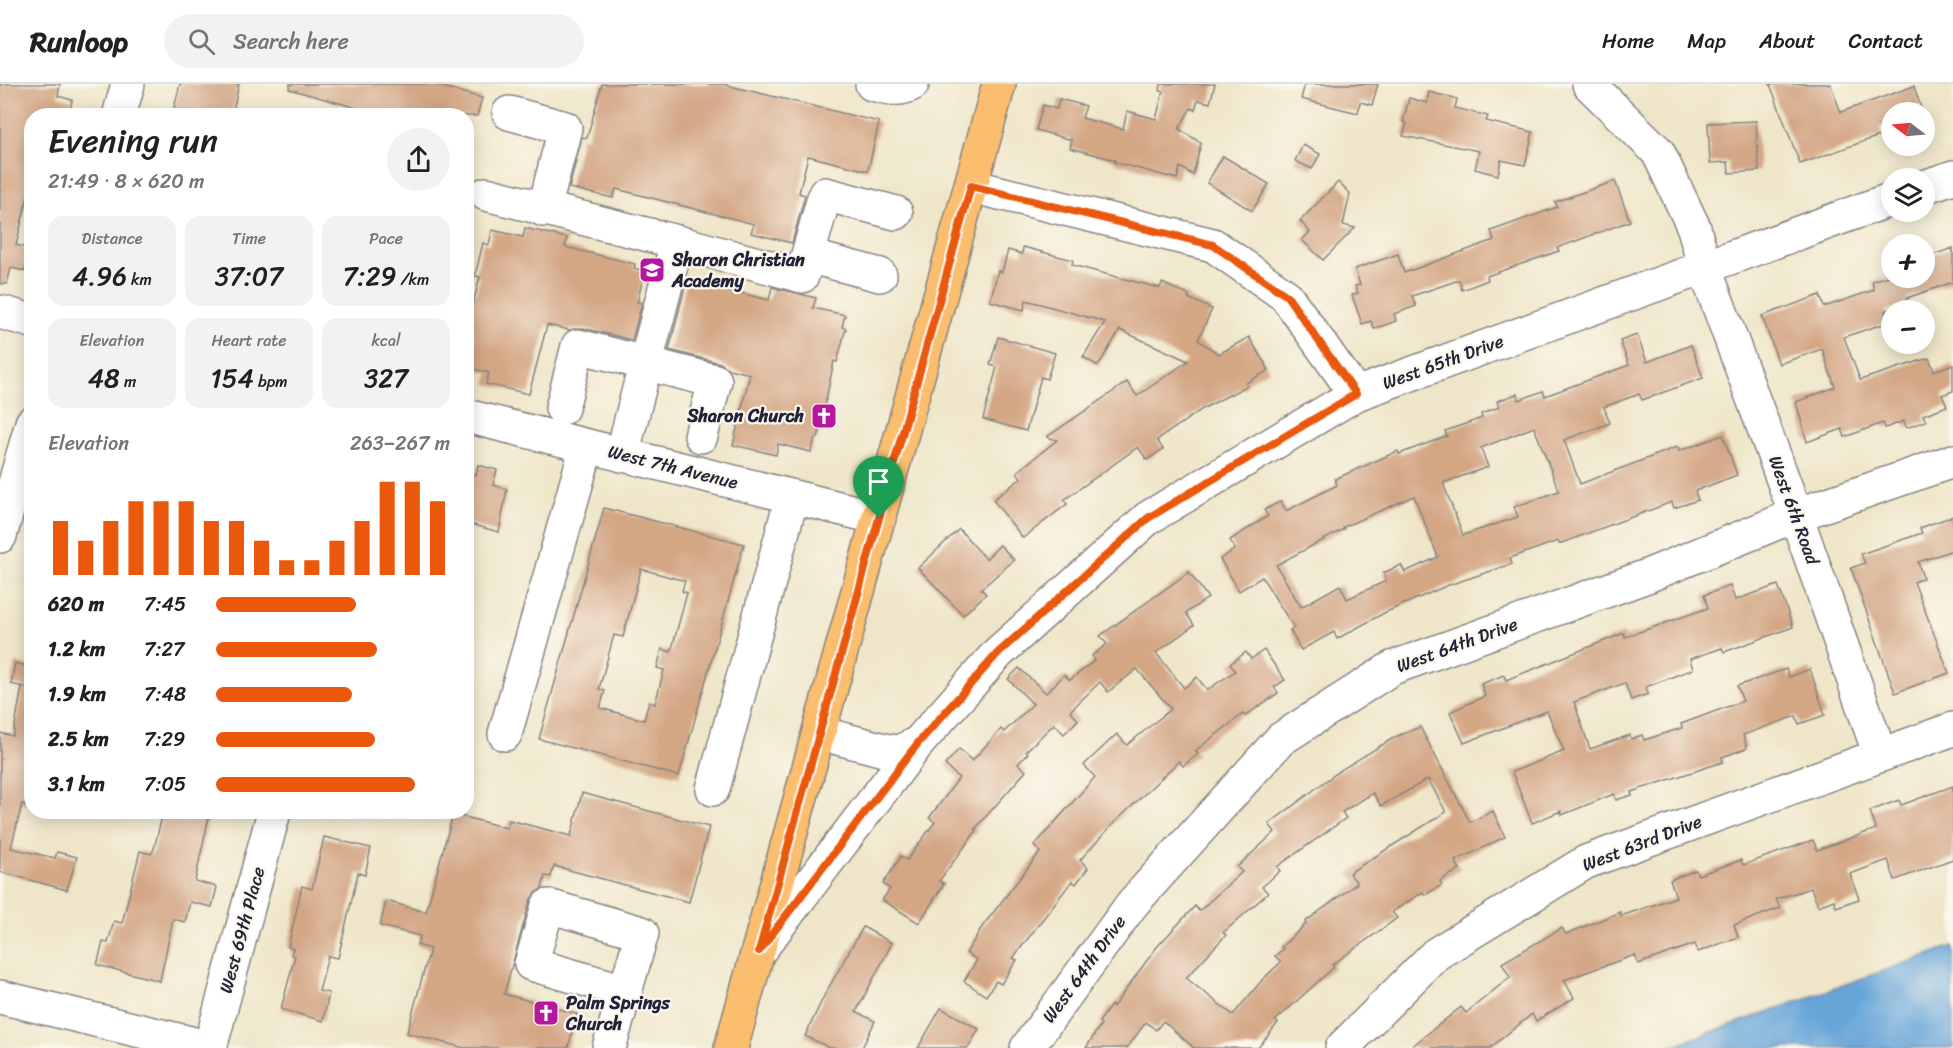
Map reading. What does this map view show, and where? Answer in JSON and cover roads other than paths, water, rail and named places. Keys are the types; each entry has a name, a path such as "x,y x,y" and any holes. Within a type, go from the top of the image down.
{"main road":[{"path":"731,1048 999,84"}],"street":[{"path":"121,108 128,84"},
{"path":"872,84 893,89 906,88 912,84"},
{"name":"West 6th Road","path":"1589,84 1658,152 1694,228 1704,266 1796,514 1880,755"},
{"path":"509,113 566,128 544,210"},
{"path":"1935,184 1953,177"},
{"path":"971,186 1213,245 1287,296 1356,394"},
{"path":"486,194 802,276 825,194 896,213"},
{"name":"West 65th Drive","path":"759,951 918,743 998,653 1148,518 1356,394 1881,203"},
{"path":"622,455 677,242"},
{"path":"808,256 880,275"},
{"path":"0,312 24,319"},
{"path":"562,408 578,346 715,381 701,436"},
{"name":"West 7th Avenue","path":"474,418 879,518"},
{"path":"506,734 587,446"},
{"path":"0,536 24,451"},
{"name":"West 64th Drive","path":"1027,1048 1132,904 1281,739 1392,668 1647,576 1796,514 1953,461"},
{"path":"712,789 792,497"},
{"name":"West 63rd Drive","path":"1342,1048 1436,954 1586,862 1953,729"},
{"path":"819,734 899,752 918,743"},
{"name":"West 69th Place","path":"210,1048 272,819"},
{"path":"609,1048 625,991"},
{"path":"0,997 148,1041 210,1048"}],"water":[{"path":"1953,946 1953,1048 1666,1048"}],"place":[{"name":"Sharon Christian Academy","path":"652,270"},
{"name":"Sharon Church","path":"824,416"},
{"name":"Palm Springs Church","path":"546,1013"}]}
